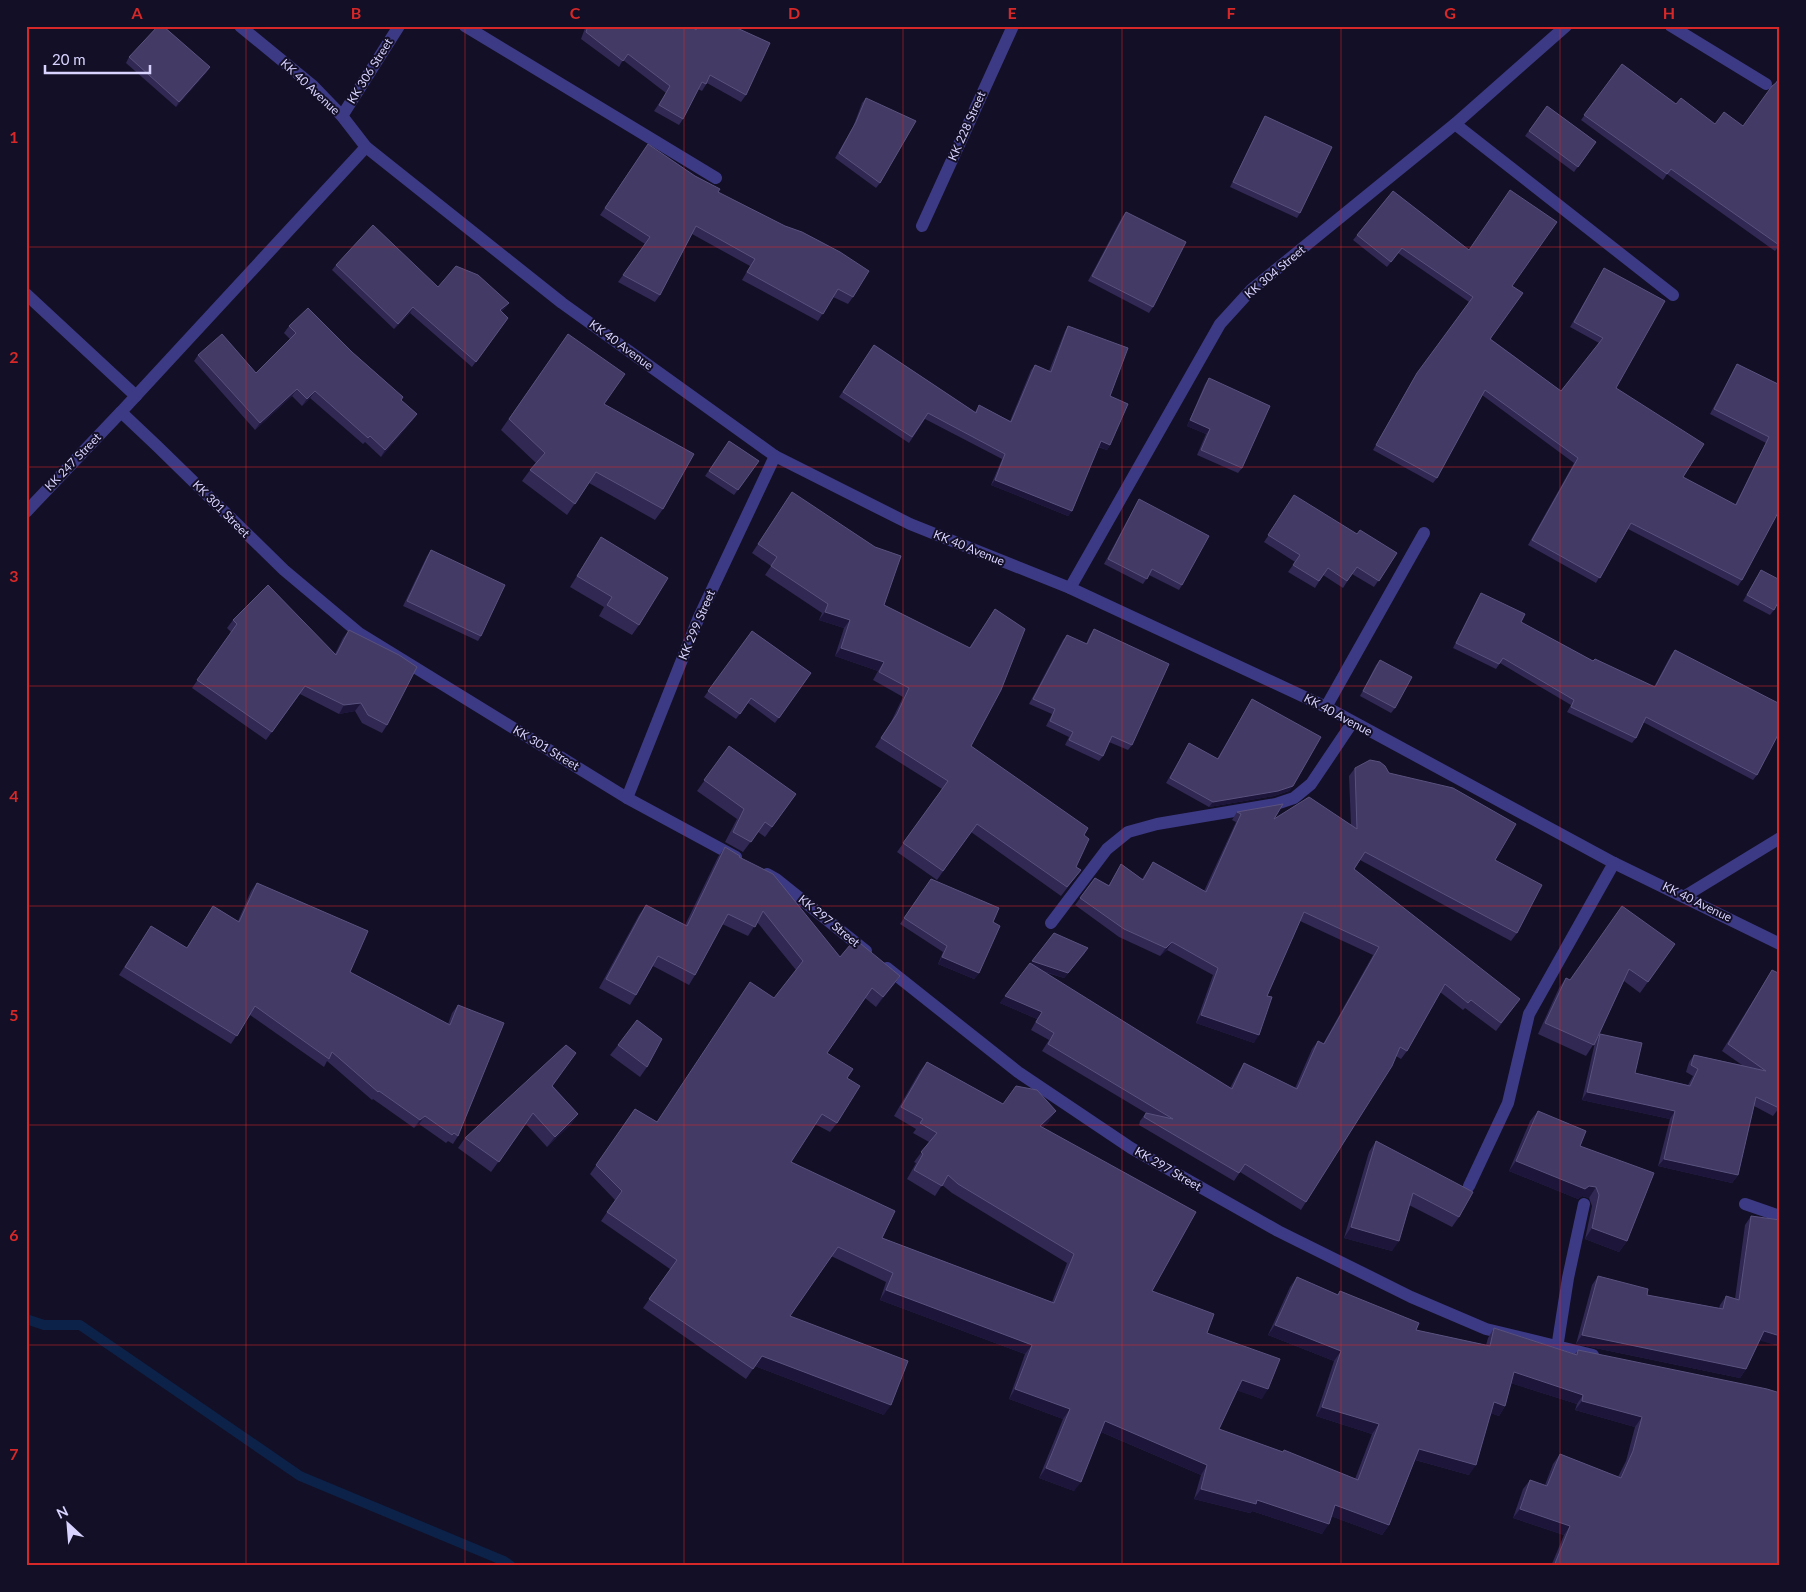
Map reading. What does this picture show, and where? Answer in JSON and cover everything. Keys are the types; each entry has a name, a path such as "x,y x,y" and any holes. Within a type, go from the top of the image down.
{"street":[{"name":"KK 40 Avenue","path":"240,26 294,69 342,116 366,147 562,303 775,456 910,524 1070,588 1326,707 1352,723 1614,862 1780,944"},
{"name":"KK 306 Street","path":"342,116 399,26"},
{"path":"465,26 716,178"},
{"name":"KK 228 Street","path":"922,226 1013,26"},
{"name":"KK 304 Street","path":"1070,588 1220,324 1251,290 1455,124 1566,26"},
{"path":"1671,26 1766,84"},
{"path":"1455,124 1673,294"},
{"path":"121,412 366,147"},
{"path":"26,294 136,396"},
{"name":"KK 247 Street","path":"26,512 121,412"},
{"name":"KK 301 Street","path":"121,412 284,570 359,633 627,798"},
{"name":"KK 299 Street","path":"627,798 699,617 775,456"},
{"path":"1326,707 1424,533"},
{"path":"1051,923 1107,849 1128,832 1157,824 1276,804 1294,798 1311,784 1352,723"},
{"name":"KK 297 Street","path":"627,798 776,879 1018,1072 1130,1148 1278,1231 1411,1297 1486,1329 1557,1348 1605,1358"},
{"path":"1685,896 1780,838"},
{"path":"1469,1186 1508,1103 1529,1014 1614,862"},
{"path":"1557,1348 1568,1278 1584,1204"},
{"path":"1745,1204 1780,1216"}],"building":[{"path":"158,26 163,26 210,67 179,102 129,57"},
{"path":"588,26 691,26 696,30 698,26 738,26 737,28 770,43 746,95 710,75 706,84 702,82 683,119 659,105 670,86 628,54 623,61 586,32"},
{"path":"1622,64 1676,104 1681,98 1715,124 1724,112 1743,126 1780,77 1779,245 1671,169 1667,174 1584,115"},
{"path":"866,98 916,121 880,183 839,153 856,122"},
{"path":"1547,106 1596,142 1578,167 1529,131"},
{"path":"1265,116 1332,147 1300,213 1233,182"},
{"path":"648,144 695,176 720,189 718,192 785,226 802,232 840,252 869,271 853,297 838,289 823,314 747,272 755,259 696,226 660,295 623,275 650,237 605,208"},
{"path":"1510,190 1557,222 1512,286 1523,293 1490,339 1561,391 1603,338 1574,322 1604,268 1665,301 1616,388 1704,444 1683,477 1736,505 1769,437 1714,409 1737,364 1780,385 1780,509 1742,580 1631,523 1600,578 1532,540 1578,458 1485,390 1437,478 1376,445 1417,373 1473,297 1402,248 1391,262 1357,235 1393,191 1469,250"},
{"path":"1126,212 1186,242 1153,307 1092,276"},
{"path":"373,225 438,287 456,266 478,275 509,303 500,310 508,318 476,362 413,307 398,324 336,265"},
{"path":"308,308 352,352 403,397 401,400 417,414 385,450 370,436 368,438 315,391 307,399 297,389 260,423 198,355 222,334 256,373 296,333 289,326"},
{"path":"1068,326 1128,348 1110,396 1128,404 1110,445 1101,441 1072,511 995,480 1005,454 928,413 912,437 843,392 874,345 976,413 979,405 1011,422 1035,365 1051,372"},
{"path":"568,334 625,374 604,404 694,454 663,509 596,472 575,504 530,470 545,453 509,419"},
{"path":"1209,378 1270,406 1242,468 1201,450 1210,429 1190,420"},
{"path":"729,441 759,461 738,490 709,471"},
{"path":"792,492 875,547 901,556 884,605 970,648 995,609 1025,629 1001,690 971,746 1088,828 1084,835 1089,839 1076,867 1081,870 1067,887 977,824 943,871 903,843 948,781 881,738 897,714 909,688 879,672 884,662 841,648 850,620 825,612 828,604 771,566 777,557 758,544"},
{"path":"1294,495 1357,534 1360,530 1397,553 1379,581 1357,567 1347,581 1328,568 1319,581 1293,565 1300,555 1268,535"},
{"path":"1139,499 1209,536 1182,585 1152,569 1147,579 1108,559"},
{"path":"601,537 668,578 639,625 607,605 612,597 577,576"},
{"path":"431,550 505,585 481,636 407,601"},
{"path":"1761,570 1780,580 1780,599 1774,610 1747,595"},
{"path":"268,585 336,655 349,630 399,655 417,667 387,725 368,715 361,703 344,705 305,686 272,732 197,680 237,624 233,620"},
{"path":"1481,593 1525,614 1521,622 1593,661 1595,659 1655,687 1675,650 1780,704 1780,731 1757,775 1646,717 1636,738 1571,707 1574,700 1503,658 1499,664 1456,643"},
{"path":"1094,629 1169,664 1132,745 1112,736 1103,756 1069,740 1073,732 1050,721 1055,709 1033,699 1067,635 1087,644"},
{"path":"752,631 811,673 779,718 751,698 740,714 708,691"},
{"path":"1380,660 1412,677 1395,708 1363,691"},
{"path":"1252,699 1321,737 1293,786 1278,791 1213,802 1170,778 1189,743 1218,759"},
{"path":"729,746 796,794 772,827 765,822 751,842 733,832 744,809 704,780"},
{"path":"1370,760 1380,762 1389,773 1453,788 1516,824 1495,860 1542,885 1517,933 1365,852 1354,869 1520,999 1501,1023 1471,1000 1468,1003 1445,984 1407,1051 1400,1047 1392,1066 1306,1202 1245,1164 1239,1173 1144,1117 1146,1113 1173,1119 1048,1044 1054,1033 1036,1022 1042,1012 1005,996 1030,963 1232,1089 1244,1063 1297,1089 1318,1041 1324,1044 1379,947 1304,912 1267,996 1272,997 1259,1035 1201,1015 1218,968 1172,942 1166,948 1124,929 1080,898 1095,878 1109,886 1121,864 1143,880 1153,862 1206,892 1241,814 1237,812 1283,804 1274,819 1309,797 1357,829 1355,768"},
{"path":"725,847 739,857 773,874 840,957 855,939 900,976 883,997 872,988 827,1053 853,1069 847,1078 860,1086 837,1123 822,1114 791,1162 895,1211 882,1238 1054,1303 1074,1254 958,1184 948,1175 942,1186 914,1170 923,1154 921,1152 937,1133 920,1123 923,1119 901,1107 927,1062 1003,1104 1016,1086 1037,1090 1056,1111 1040,1126 1196,1212 1152,1291 1214,1314 1207,1333 1280,1359 1268,1389 1242,1380 1219,1429 1283,1452 1284,1450 1358,1480 1379,1424 1322,1407 1341,1351 1275,1325 1297,1277 1338,1295 1340,1291 1419,1323 1416,1330 1490,1346 1494,1328 1577,1355 1578,1350 1767,1389 1780,1393 1780,1566 1554,1566 1570,1526 1520,1509 1530,1480 1547,1486 1560,1454 1621,1478 1633,1451 1642,1417 1582,1401 1583,1395 1514,1372 1505,1406 1494,1402 1476,1465 1419,1449 1389,1525 1335,1505 1329,1524 1257,1500 1256,1504 1201,1489 1207,1465 1105,1421 1081,1482 1046,1468 1070,1409 1015,1389 1032,1345 886,1290 893,1273 838,1247 790,1316 908,1361 891,1405 762,1356 753,1369 649,1299 677,1260 607,1212 622,1191 596,1165 635,1109 657,1122 750,982 774,998 803,961 763,911 755,927 728,914 695,975 658,956 636,995 606,979 646,905 687,926"},
{"path":"931,879 999,908 993,922 1000,926 979,973 942,957 947,946 904,918"},
{"path":"257,883 368,931 350,972 450,1025 458,1005 504,1023 458,1136 454,1133 452,1135 425,1116 420,1120 378,1092 332,1052 329,1059 255,1006 237,1036 125,967 151,926 187,948 213,906 239,922"},
{"path":"1622,906 1675,944 1648,982 1629,969 1594,1045 1545,1023 1566,978 1570,980"},
{"path":"1054,933 1088,948 1068,973 1032,961"},
{"path":"1772,970 1780,974 1780,1106 1779,1108 1756,1097 1738,1175 1664,1159 1675,1111 1587,1092 1600,1034 1642,1043 1635,1073 1690,1086 1698,1069 1691,1065 1694,1055 1766,1071 1728,1044"},
{"path":"637,1020 662,1039 647,1067 618,1045"},
{"path":"566,1045 576,1053 552,1086 578,1114 555,1137 533,1113 499,1162 465,1138"},
{"path":"1538,1111 1586,1131 1580,1146 1654,1173 1627,1241 1592,1228 1599,1195 1596,1187 1589,1186 1585,1189 1516,1161"},
{"path":"1376,1141 1473,1192 1459,1217 1413,1193 1399,1241 1351,1227"},
{"path":"1751,1216 1780,1220 1780,1336 1764,1331 1746,1369 1582,1335 1598,1276 1648,1289 1647,1295 1723,1309 1726,1296 1739,1300"}],"waterway":[{"path":"26,1319 44,1325 80,1325 300,1476 504,1561 511,1566"}]}
